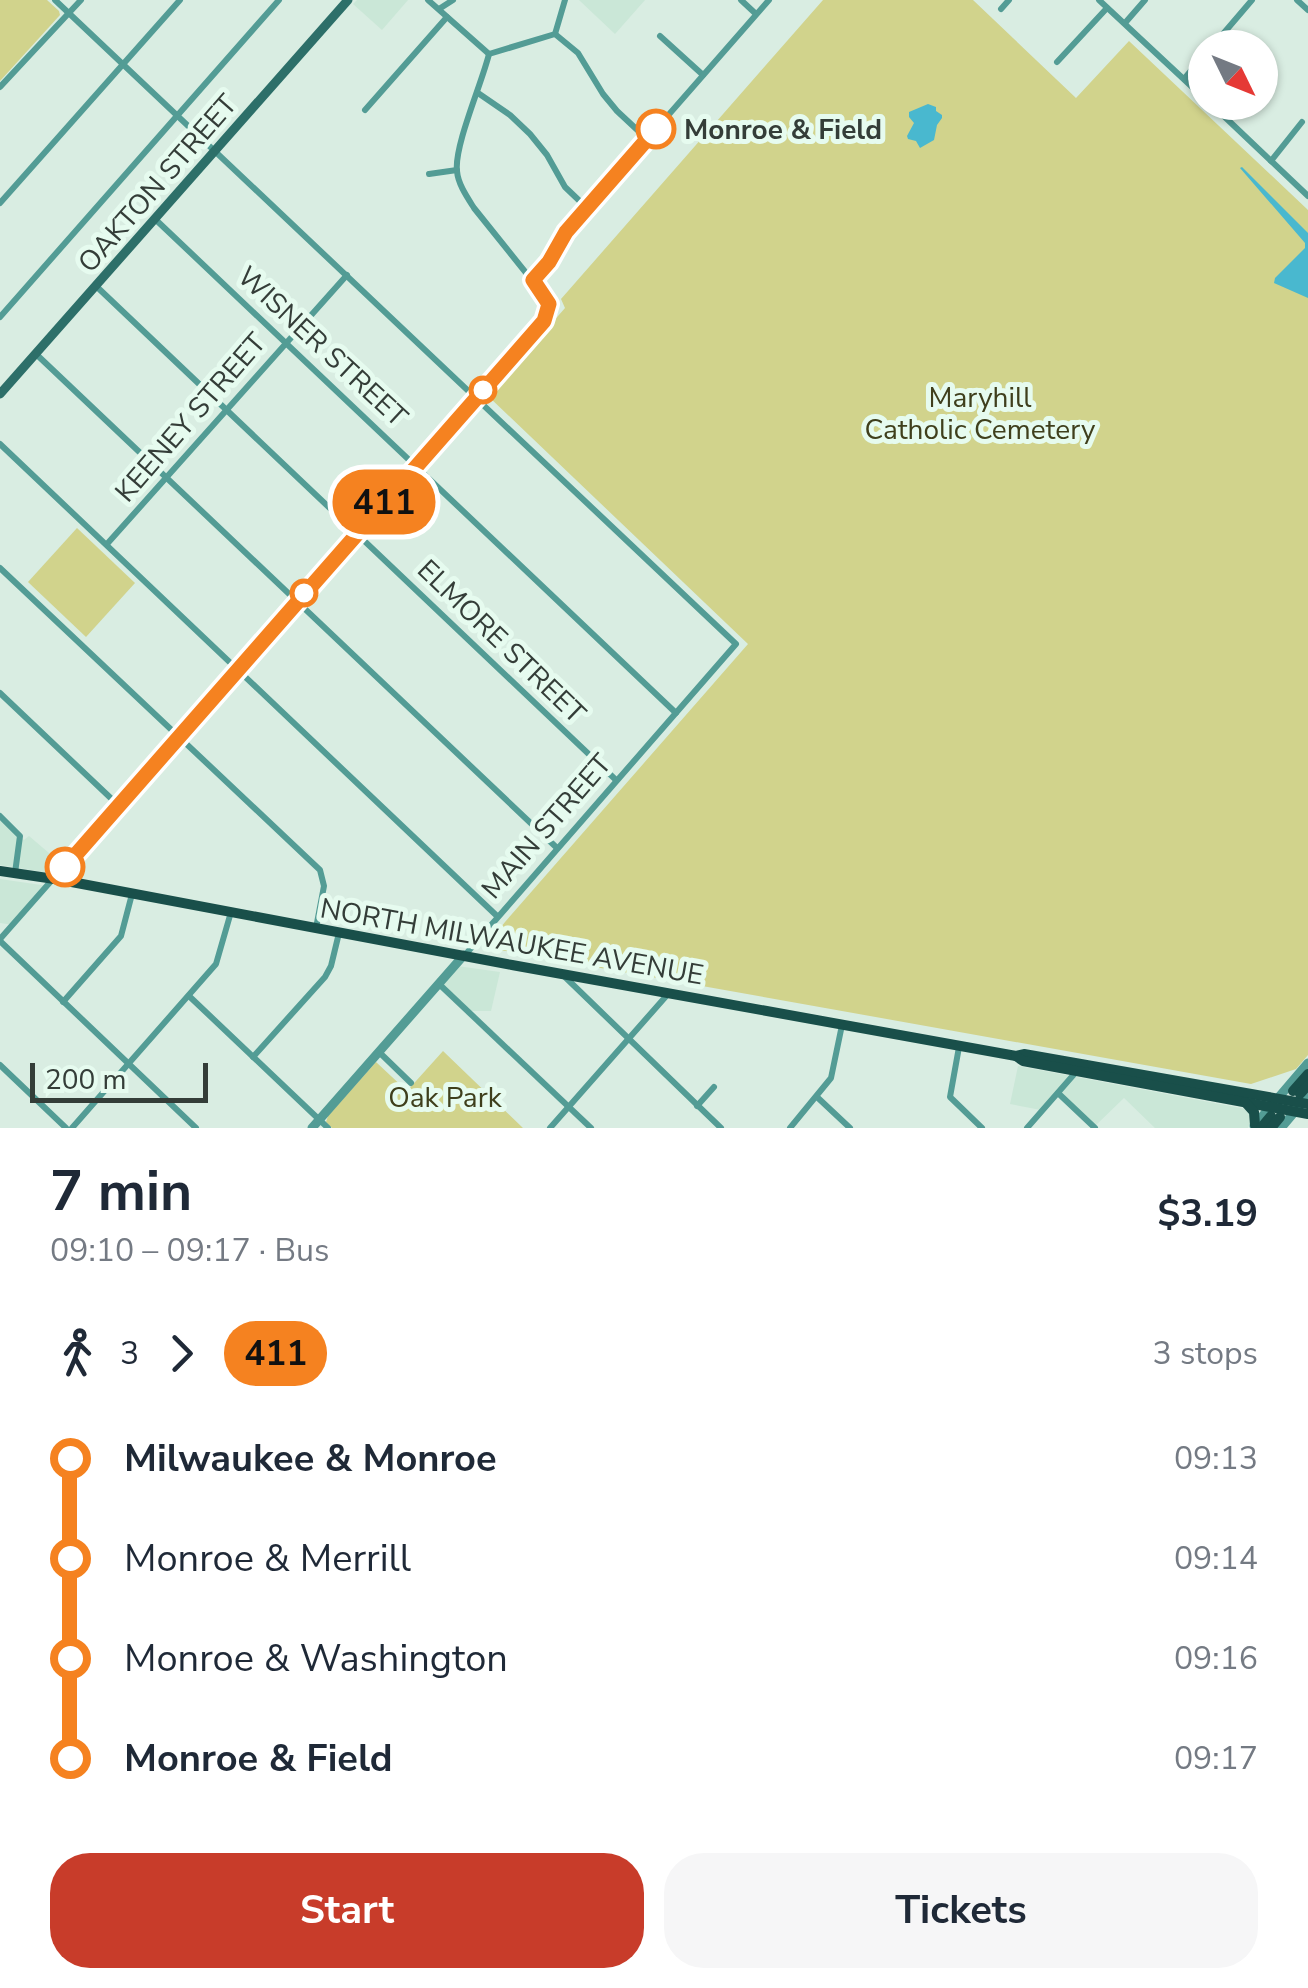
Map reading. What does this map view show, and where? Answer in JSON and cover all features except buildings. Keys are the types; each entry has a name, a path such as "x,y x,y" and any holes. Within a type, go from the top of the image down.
{"main road":[{"name":"OAKTON STREET","path":"0,394 348,0"},
{"name":"NORTH MILWAUKEE AVENUE","path":"0,871 1016,1056 1244,1102 1275,1116"},
{"name":"NORTH MILWAUKEE AVENUE","path":"1016,1056 1024,1054 1275,1116 1303,1100"},
{"path":"1303,1100 1308,1074"},
{"path":"1244,1102 1254,1112 1256,1127 1275,1116"}],"street":[{"path":"55,0 476,397"},
{"path":"0,88 81,0"},
{"path":"0,203 180,0"},
{"path":"0,317 280,0"},
{"path":"428,0 489,54"},
{"path":"439,9 454,0"},
{"path":"555,34 565,0"},
{"path":"741,0 756,14"},
{"path":"533,280 586,208 769,0"},
{"path":"1001,9 1009,0"},
{"path":"1100,0 1188,83"},
{"path":"1125,23 1145,0"},
{"path":"1226,30 1252,0"},
{"path":"1297,0 1308,10"},
{"path":"1057,62 1108,8"},
{"path":"365,110 448,17"},
{"path":"489,54 555,34"},
{"path":"555,34 578,53 617,111 648,139"},
{"path":"660,36 703,75"},
{"path":"196,1128 0,940 57,880 118,804 548,314 548,299 474,208 456,170 489,54"},
{"path":"1184,79 1188,74"},
{"path":"478,93 520,124 539,144 565,187 586,208"},
{"path":"1227,120 1308,196"},
{"path":"1271,161 1302,122"},
{"path":"429,174 456,170"},
{"name":"WISNER STREET","path":"156,218 676,713"},
{"name":"KEENEY STREET","path":"107,544 347,274"},
{"name":"ELMORE STREET","path":"96,286 616,780"},
{"path":"36,354 557,848"},
{"name":"MAIN STREET","path":"316,1124 736,644 476,397"},
{"path":"0,444 497,916"},
{"path":"0,568 320,870 324,886 316,928"},
{"path":"0,692 118,804"},
{"path":"0,816 20,836 15,874"},
{"path":"64,1002 120,936 132,894"},
{"path":"0,1066 69,1128 219,959 231,912"},
{"path":"253,1057 328,972 339,932"},
{"path":"562,974 721,1128"},
{"path":"439,984 591,1128"},
{"path":"550,1128 668,993"},
{"path":"188,996 316,1124 328,1128"},
{"path":"790,1128 833,1074 842,1024"},
{"path":"960,1046 950,1097 982,1128"},
{"path":"379,1052 411,1082"},
{"path":"1275,1116 1308,1063"},
{"path":"1027,1128 1077,1071"},
{"path":"697,1106 714,1087"},
{"path":"1058,1093 1095,1128"},
{"path":"817,1097 850,1128"},
{"path":"1275,1116 1303,1100"}],"shaded area":[{"path":"357,0 408,0 382,30 353,4"},
{"path":"579,0 645,0 615,34"},
{"path":"0,818 24,840 29,836 63,865 56,874 0,865"},
{"path":"0,879 48,886 14,925 0,923"},
{"path":"457,966 500,972 491,1011 466,1011 439,986"},
{"path":"1018,1066 1246,1109 1251,1121 1248,1128 1155,1128 1124,1098 1094,1127 1058,1092 1041,1110 1010,1104"}],"green space":[{"path":"0,0 47,0 60,15 0,81"},
{"name":"Maryhill Catholic Cemetery","path":"823,0 973,0 1076,98 1129,41 1188,97 1188,120 1213,120 1308,210 1308,1055 1296,1069 1251,1084 489,948 487,945 505,922 748,644 488,396 565,308 561,299"},
{"path":"77,528 135,583 86,637 28,582"},
{"name":"Oak Park","path":"443,1051 523,1128 332,1128 326,1122 376,1062 407,1091"}],"water":[{"path":"928,104 936,107 942,118 934,140 920,148 907,136 914,123 909,112"},
{"path":"1242,167 1308,233 1308,298 1274,283 1305,248 1305,243"}],"bus line":[{"name":"411","path":"65,867 544,321 548,299 533,280 566,232 656,129"}],"place":[{"name":"Monroe & Field","path":"656,129"}]}
